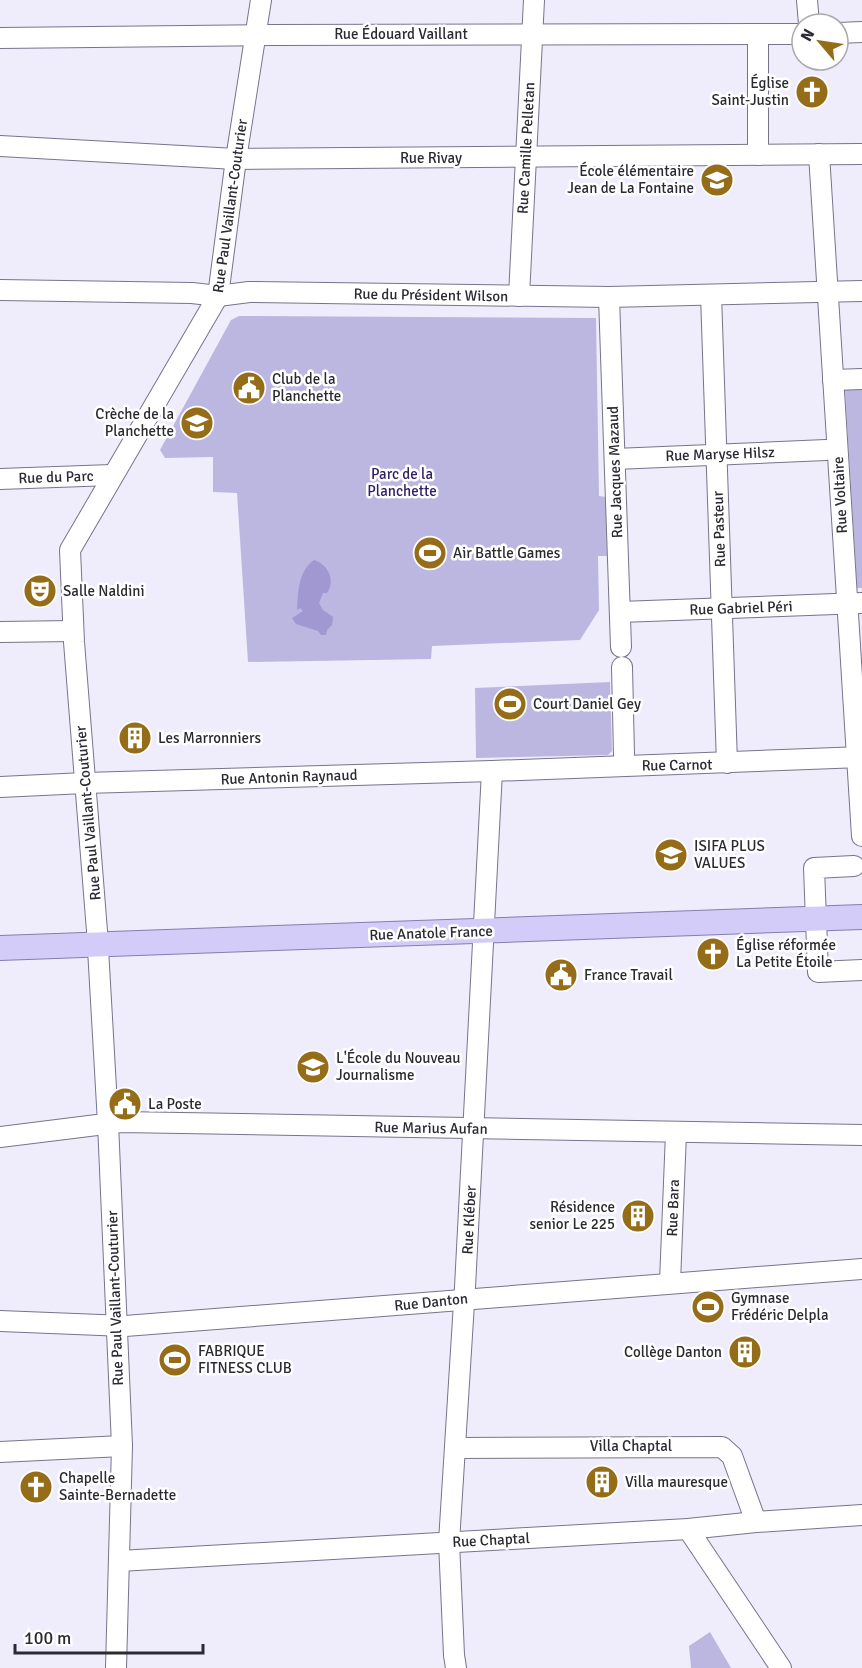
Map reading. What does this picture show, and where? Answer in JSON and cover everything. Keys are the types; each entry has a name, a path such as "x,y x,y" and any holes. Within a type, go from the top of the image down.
{"main road":[{"name":"Rue Anatole France","path":"0,948 862,917"}],"street":[{"name":"Rue Paul Vaillant-Couturier","path":"116,1668 122,1446 108,1123 73,631 70,550 218,296 236,159 261,0"},
{"name":"Rue Camille Pelletan","path":"519,296 534,0"},
{"name":"Rue Édouard Vaillant","path":"0,38 790,33"},
{"path":"758,34 758,155"},
{"name":"Rue Rivay","path":"0,146 236,159 862,154"},
{"name":"Rue Voltaire","path":"819,154 833,380 854,603 862,836"},
{"name":"Rue du Président Wilson","path":"0,290 180,293 218,296 249,292 609,297 862,291"},
{"name":"Rue Pasteur","path":"711,295 727,763"},
{"name":"Rue Jacques Mazaud","path":"609,297 621,647"},
{"path":"833,380 862,379"},
{"name":"Rue Maryse Hilsz","path":"615,459 826,450"},
{"name":"Rue du Parc","path":"0,479 112,475"},
{"name":"Rue Gabriel Péri","path":"620,612 854,603"},
{"path":"0,632 73,631"},
{"path":"622,667 625,760"},
{"name":"Rue Carnot","path":"492,771 625,760 727,763 859,757"},
{"name":"Rue Antonin Raynaud","path":"0,787 492,771"},
{"name":"Rue Kléber","path":"456,1668 449,1542 492,771"},
{"path":"854,866 814,868 818,972 862,970"},
{"name":"Rue Marius Aufan","path":"0,1137 108,1123 862,1135"},
{"name":"Rue Bara","path":"670,1282 676,1133"},
{"name":"Rue Danton","path":"0,1321 116,1326 862,1269"},
{"path":"0,1452 122,1446"},
{"name":"Villa Chaptal","path":"456,1448 722,1447 732,1456 756,1522"},
{"name":"Rue Chaptal","path":"119,1561 688,1529 862,1515"},
{"path":"688,1529 781,1668"}],"green space":[{"name":"Parc de la Planchette","path":"239,316 596,318 599,496 606,497 607,556 598,556 599,610 580,640 432,646 431,659 248,662 237,493 213,492 213,457 165,458 160,450 231,320"},
{"path":"862,389 862,588 857,588 845,390"},
{"path":"610,682 612,751 608,755 476,758 475,688"},
{"path":"710,1632 731,1668 691,1668 689,1646"}],"shaded area":[{"path":"314,560 327,569 331,578 330,588 327,593 323,593 319,603 323,610 333,617 332,625 326,635 296,624 292,618 303,611 300,608 297,610 300,583 305,570"}],"place":[{"name":"Église Saint-Justin","path":"812,92"},
{"name":"École élémentaire Jean de La Fontaine","path":"717,180"},
{"name":"Club de la Planchette","path":"249,388"},
{"name":"Crèche de la Planchette","path":"197,423"},
{"name":"Air Battle Games","path":"430,553"},
{"name":"Salle Naldini","path":"40,591"},
{"name":"Court Daniel Gey","path":"510,704"},
{"name":"Les Marronniers","path":"135,738"},
{"name":"ISIFA PLUS VALUES","path":"671,855"},
{"name":"Église réformée La Petite Étoile","path":"713,954"},
{"name":"France Travail","path":"561,975"},
{"name":"L'École du Nouveau Journalisme","path":"313,1067"},
{"name":"La Poste","path":"125,1104"},
{"name":"Résidence senior Le 225","path":"638,1216"},
{"name":"Gymnase Frédéric Delpla","path":"708,1307"},
{"name":"Collège Danton","path":"745,1352"},
{"name":"FABRIQUE FITNESS CLUB","path":"175,1360"},
{"name":"Villa mauresque","path":"602,1482"},
{"name":"Chapelle Sainte-Bernadette","path":"36,1487"}]}
